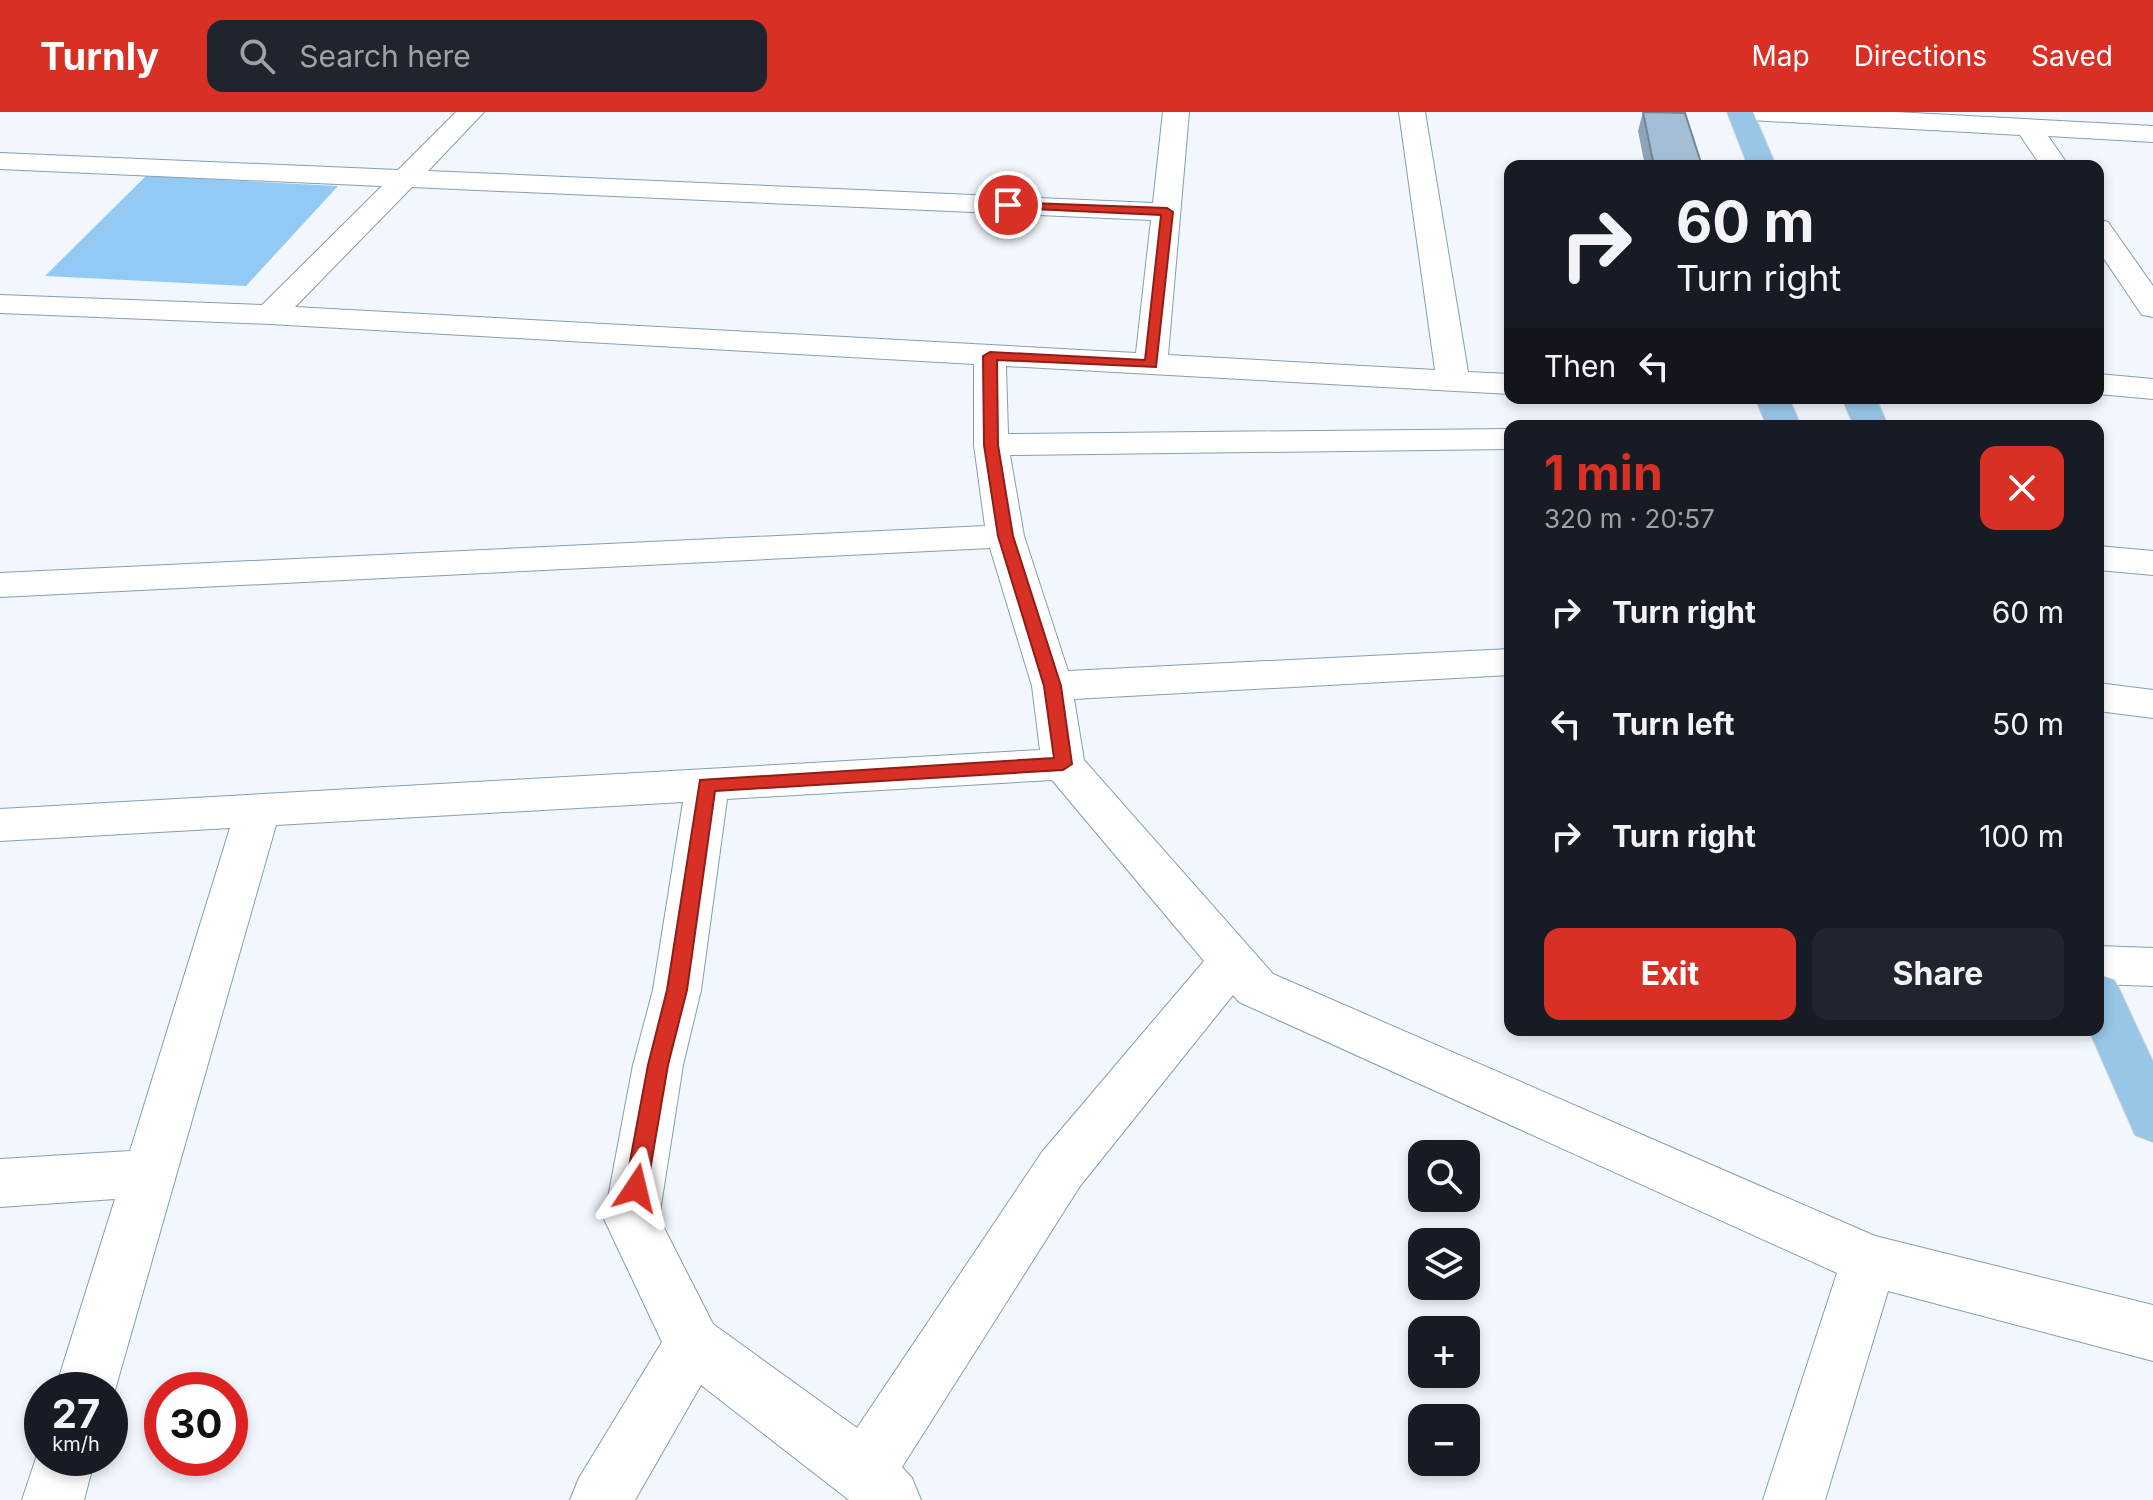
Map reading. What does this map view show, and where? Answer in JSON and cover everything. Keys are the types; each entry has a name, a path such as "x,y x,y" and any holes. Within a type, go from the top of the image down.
{"main road":[{"path":"1740,112 1760,160"},
{"path":"2104,1008 2153,1119"}],"street":[{"path":"270,315 471,112"},
{"path":"1151,364 1176,112"},
{"path":"1412,112 1453,381"},
{"path":"1750,112 2153,134"},
{"path":"2028,127 2051,160"},
{"path":"0,161 1167,212"},
{"path":"2104,237 2153,308"},
{"path":"5,312 270,315 1504,384"},
{"path":"990,356 991,445 1005,536 1052,686 1063,764 1256,988 1869,1260 2153,1333"},
{"path":"2104,385 2153,389"},
{"path":"991,445 1504,439"},
{"path":"0,585 1005,536"},
{"path":"2104,559 2153,563"},
{"path":"1052,686 1504,662"},
{"path":"2104,698 2153,704"},
{"path":"0,825 1063,764"},
{"path":"707,785 677,990 658,1065 631,1219 693,1344 877,1486 1061,1169 1232,962"},
{"path":"90,1372 258,810"},
{"path":"2104,965 2153,967"},
{"path":"0,1183 150,1173"},
{"path":"1794,1500 1842,1355 1869,1260"},
{"path":"601,1500 693,1344"},
{"path":"53,1500 60,1476"}],"shaded area":[{"path":"146,176 338,186 246,286 45,276"}],"building":[{"path":"1643,112 1685,113 1700,160 1653,160"}],"route":[{"path":"636,1188 658,1065 677,990 707,785 1063,764 1052,686 1005,536 991,445 990,356 1151,364 1167,212 1008,205"}]}
